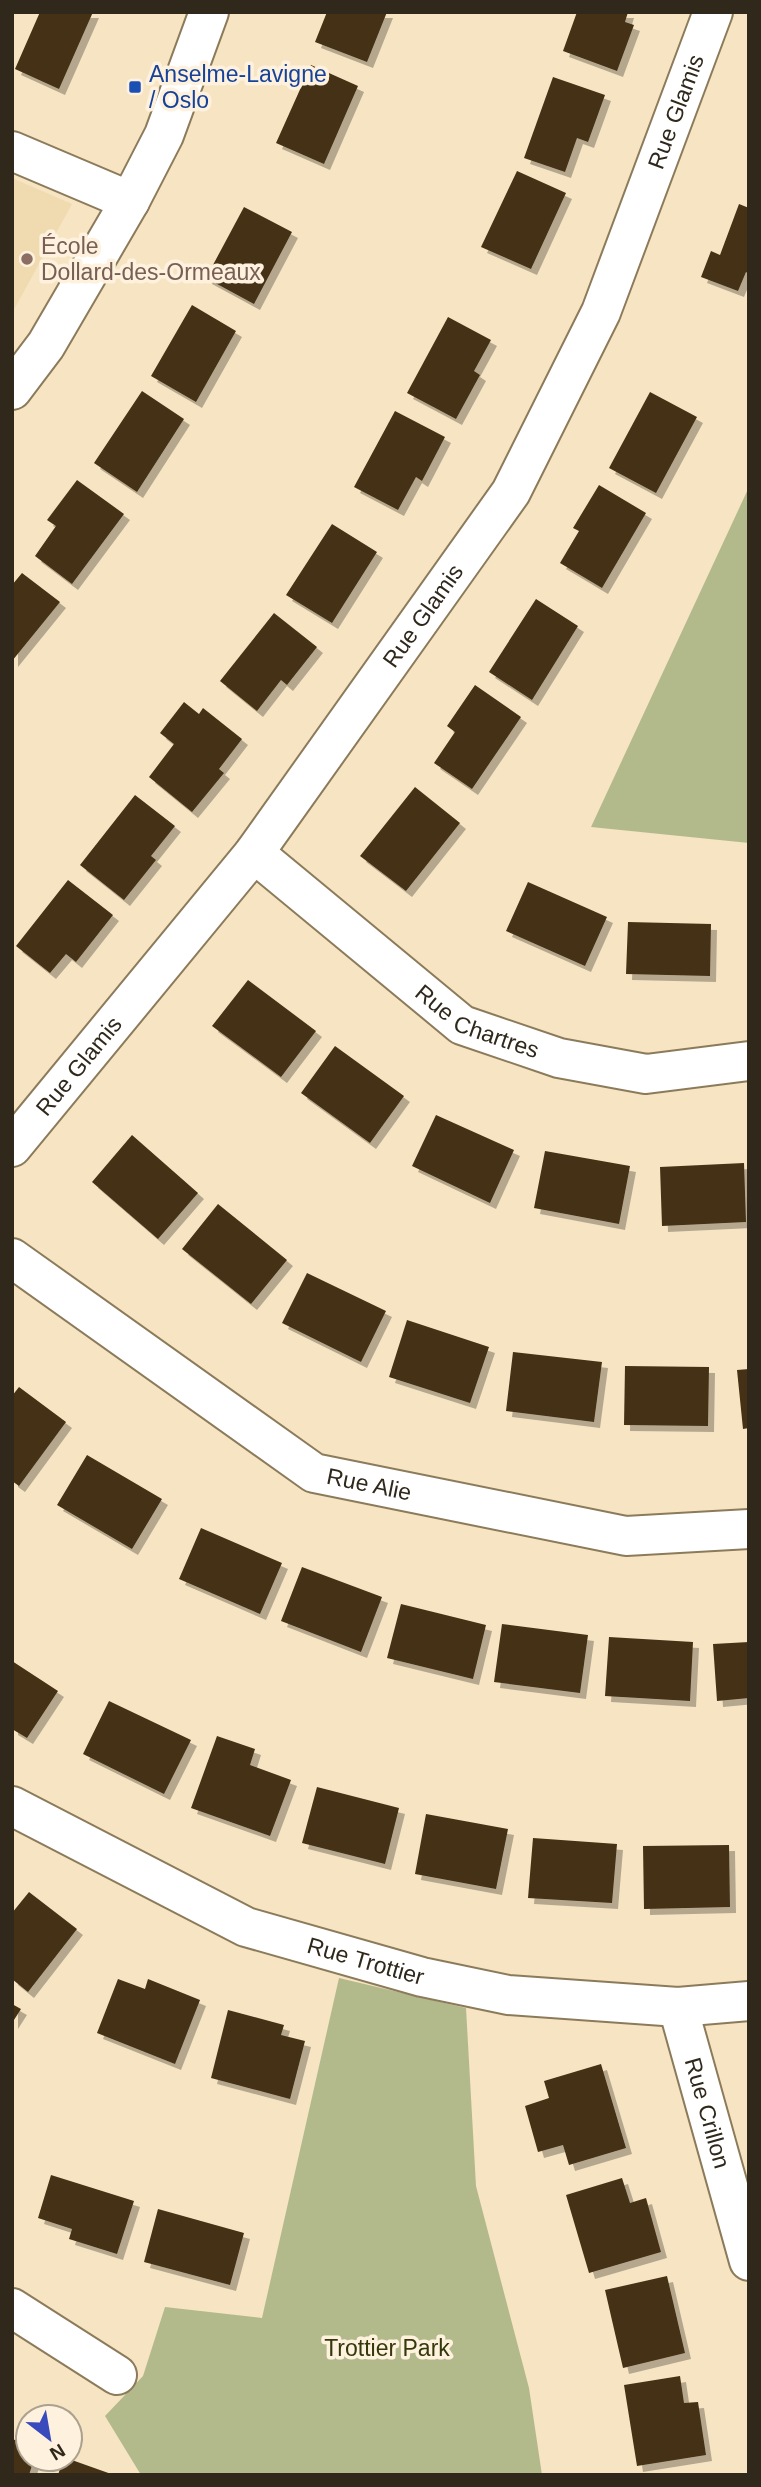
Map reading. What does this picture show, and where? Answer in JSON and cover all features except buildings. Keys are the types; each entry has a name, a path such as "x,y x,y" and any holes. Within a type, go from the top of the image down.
{"street":[{"path":"12,390 46,345 130,201 164,135 209,12"},
{"name":"Rue Glamis","path":"12,1147 254,853 511,492 601,312 713,12"},
{"path":"12,151 130,201"},
{"name":"Rue Chartres","path":"254,853 462,1025 559,1058 646,1074 749,1061"},
{"name":"Rue Alie","path":"12,1258 314,1473 626,1536 749,1529"},
{"name":"Rue Trottier","path":"13,1808 246,1927 422,1977 508,1995 678,2007 749,2001"},
{"name":"Rue Crillon","path":"678,2007 749,2260"},
{"path":"12,2308 117,2375"}],"shaded area":[{"name":"École Dollard-des-Ormeaux","path":"12,178 72,204 12,313"}],"green space":[{"path":"749,487 749,843 591,827"},
{"name":"Trottier Park","path":"339,1978 466,2008 476,2186 529,2388 542,2475 141,2475 105,2416 143,2376 165,2307 262,2318"}],"place":[{"name":"Anselme-Lavigne / Oslo","path":"135,87"},
{"name":"École Dollard-des-Ormeaux","path":"27,259"}]}
